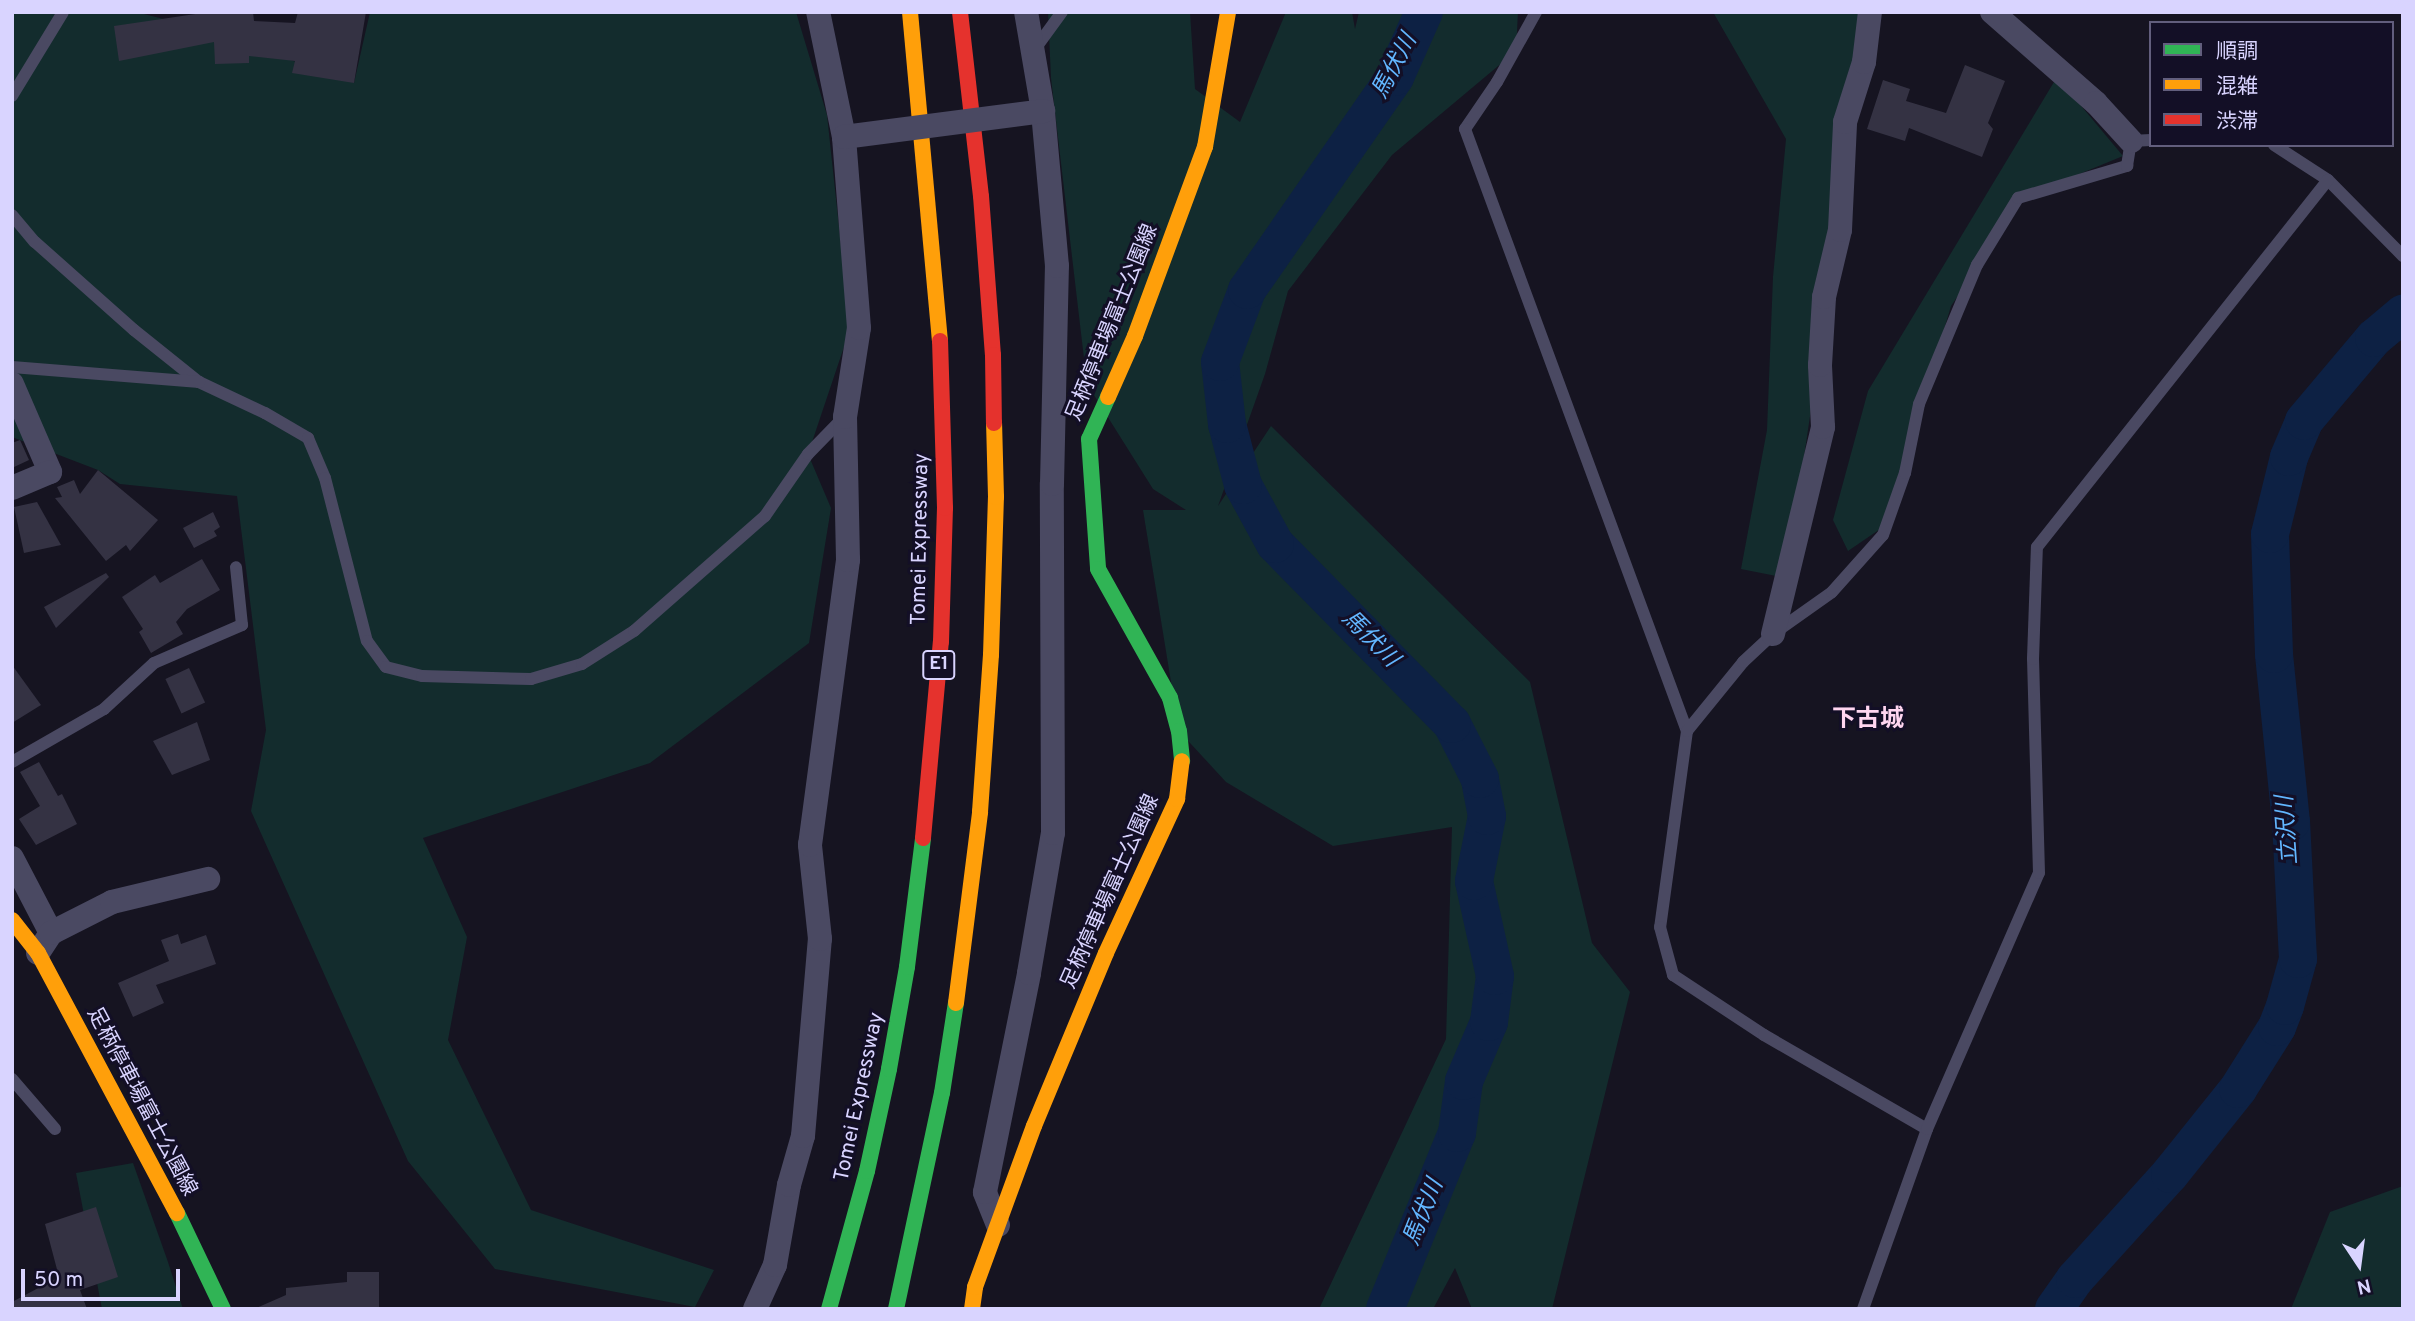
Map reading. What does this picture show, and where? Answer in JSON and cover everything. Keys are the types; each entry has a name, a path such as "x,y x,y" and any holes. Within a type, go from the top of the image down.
{"main road":[{"name":"Tomei Expressway","path":"829,1309 867,1171 905,980 929,788 941,642 945,508 942,363 927,173 910,12"},
{"path":"895,1309 942,1093 963,955 980,812 991,655 996,497 993,355 981,196 960,12"},
{"name":"足柄停車場富士公園線","path":"972,1309 975,1287 1066,1048 1177,799 1182,764 1179,731 1170,698 1098,569 1089,439 1135,336 1205,147 1228,12"},
{"name":"足柄停車場富士公園線","path":"12,920 44,943 112,1094 153,1164 223,1309"}],"street":[{"path":"755,1309 775,1265 789,1185 803,1136 820,940 810,845 848,560 845,417 859,328 844,137 818,12"},
{"path":"998,1225 985,1192 1029,973 1053,832 1052,484 1057,266 1043,111 1026,12"},
{"path":"1773,634 1823,427 1820,365 1824,297 1840,230 1845,122 1864,62 1870,12"},
{"path":"1992,12 2141,141"},
{"path":"844,137 1043,111"},
{"path":"12,384 50,472 12,488"},
{"path":"12,858 44,943 113,902 208,879"}],"lane":[{"path":"12,96 63,12"},
{"path":"1032,52 1062,12"},
{"path":"1536,12 1497,82 1465,129 1687,731 1660,927 1673,975 1764,1035 1927,1129"},
{"path":"1687,731 1743,662 1773,634 1832,592 1883,535 1905,474 1919,404 1977,265 2018,198 2127,166 2141,141"},
{"path":"2277,147 2328,180 2403,256"},
{"path":"1863,1309 1927,1129 2039,873 2033,659 2037,547 2328,180"},
{"path":"12,215 36,242 134,330 199,382 265,412 308,438 326,478 368,641 386,667 422,676 531,679 582,664 634,631 765,516 808,454 845,417"},
{"path":"12,367 199,382"},
{"path":"12,761 104,709 154,663 242,625 236,567"},
{"path":"12,1079 55,1129"}],"green space":[{"path":"12,12 136,12 211,31 354,83 370,12 796,12 827,115 850,329 808,454 831,508 809,643 650,763 423,838 467,937 448,1040 531,1210 714,1270 695,1307 495,1269 408,1161 251,811 266,730 237,496 120,484 98,470 12,437"},
{"path":"1048,12 1190,12 1195,89 1240,122 1286,12 1352,12 1355,29 1359,12 1518,12 1516,51 1392,155 1288,291 1265,374 1218,506 1271,426 1530,682 1592,943 1630,992 1552,1309 1472,1309 1455,1268 1433,1309 1319,1309 1446,1039 1452,827 1333,846 1226,782 1179,731 1143,510 1186,510 1153,489 1087,384 1051,78"},
{"path":"1713,12 1870,12 1786,578 1741,569 1767,430 1773,277 1786,139"},
{"path":"2057,77 2123,156 2026,196 1951,306 1886,525 1848,551 1833,520 1868,391"},
{"path":"133,1163 183,1309 102,1309 76,1173"},
{"path":"2403,1186 2403,1309 2291,1309 2330,1212"}],"building":[{"path":"209,12 253,12 254,21 295,23 298,12 366,12 354,83 292,73 295,61 249,56 249,63 215,64 214,42 119,61 114,26"},
{"path":"1965,65 2005,81 1988,123 1993,129 1982,157 1909,128 1905,141 1867,129 1883,80 1910,89 1906,101 1946,113"},
{"path":"20,440 29,460 12,468 12,443"},
{"path":"98,470 158,520 130,551 126,545 106,561 55,498 62,497 57,487 74,480 80,494"},
{"path":"37,502 61,545 24,553 14,507"},
{"path":"213,512 220,527 214,531 217,536 194,548 183,528"},
{"path":"202,559 220,590 187,609 176,622 183,634 151,653 139,632 143,629 122,597 155,575 160,583"},
{"path":"106,573 109,577 56,628 44,607"},
{"path":"12,665 41,705 12,723"},
{"path":"189,668 205,702 181,713 165,679"},
{"path":"197,722 210,760 172,775 153,741"},
{"path":"39,762 58,796 62,794 77,824 36,845 19,819 40,806 20,772"},
{"path":"178,934 181,944 206,935 216,964 156,985 164,1003 133,1017 118,983 169,961 161,940"},
{"path":"96,1207 118,1277 80,1290 87,1309 12,1309 12,1302 59,1277 45,1224"},
{"path":"347,1272 379,1272 379,1309 254,1309 286,1295 286,1288 347,1282"}],"waterway":[{"name":"馬伏川","path":"1385,1309 1457,1133 1464,1081 1489,1022 1495,976 1474,881 1487,816 1480,779 1452,724 1275,544 1243,485 1227,424 1220,362 1247,290 1395,77 1424,12"},
{"name":"立沢川","path":"2054,1309 2075,1279 2170,1174 2238,1089 2277,1027 2285,1006 2298,959 2291,822 2274,654 2270,534 2289,457 2304,421 2374,338 2403,314"}],"traffic: fast":[{"path":"1108,397 1089,439 1098,569 1170,698 1179,731 1182,761"},
{"path":"829,1309 867,1171 889,1069 907,967 923,838"},
{"path":"896,1309 942,1093 956,1003"},
{"path":"177,1213 223,1309"}],"traffic: slow":[{"path":"910,12 940,341"},
{"path":"1108,397 1135,336 1205,147 1228,12"},
{"path":"956,1003 980,812 991,655 996,497 994,423"},
{"path":"972,1309 975,1287 1034,1126 1106,953 1177,799 1182,761"},
{"path":"12,920 38,953 177,1213"}],"traffic: jam":[{"path":"960,12 981,196 993,355 994,423"},
{"path":"923,838 941,642 945,508 940,341"}],"district":[{"name":"下古城","path":"1868,721"}]}
